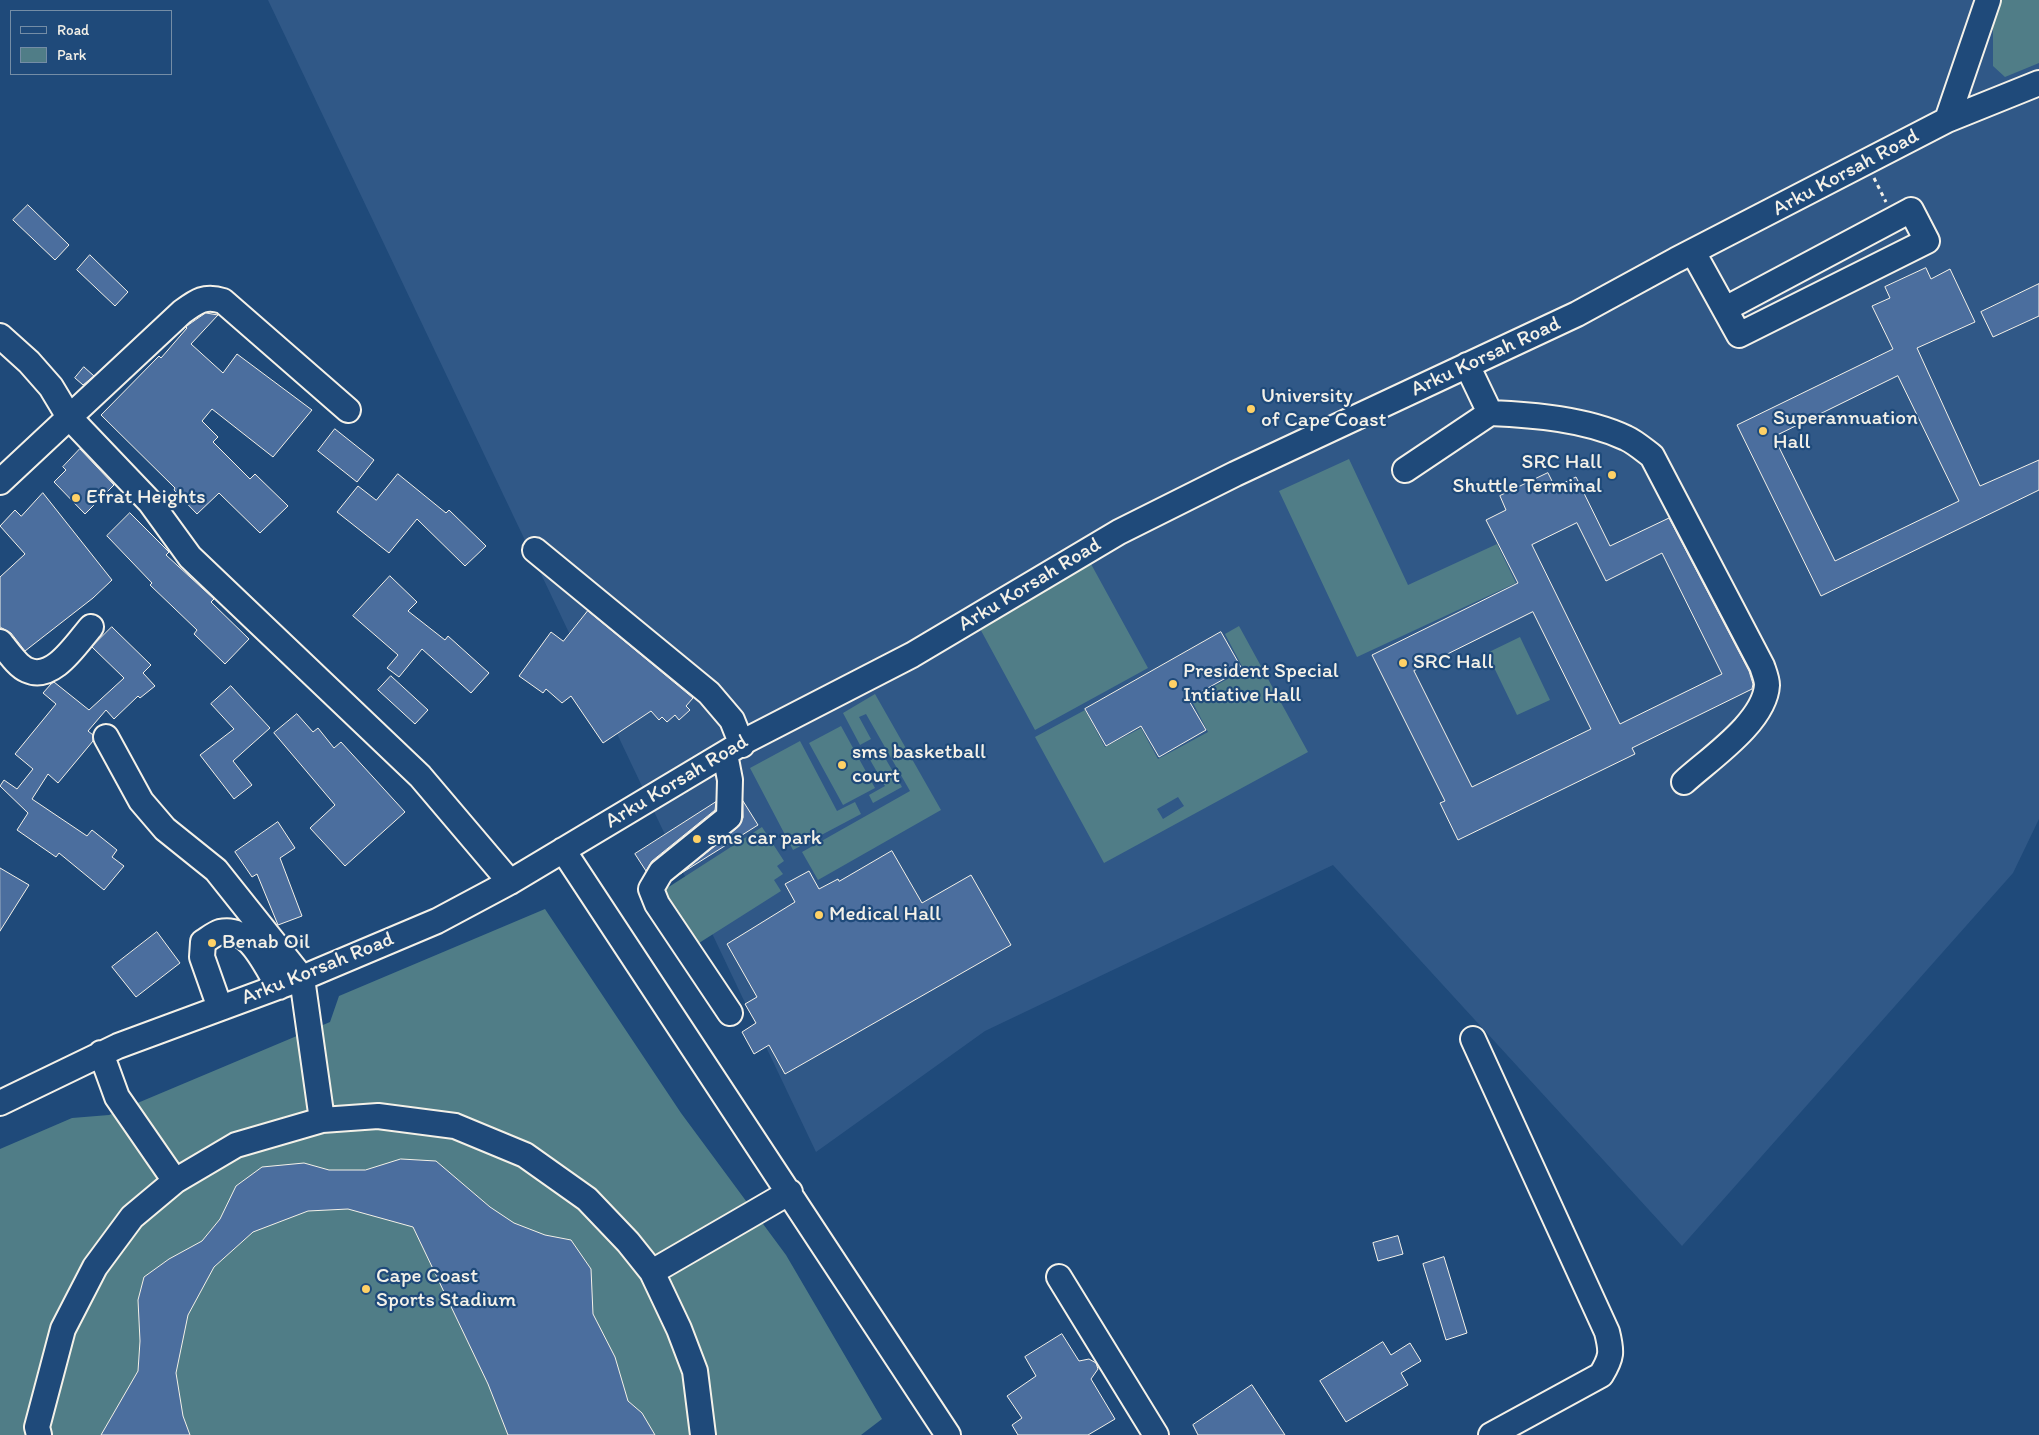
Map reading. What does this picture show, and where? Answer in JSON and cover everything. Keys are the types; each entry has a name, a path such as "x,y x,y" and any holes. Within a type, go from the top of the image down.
{"street":[{"path":"1947,120 1988,0"},
{"name":"Arku Korsah Road","path":"0,1103 101,1053 302,978 437,921 510,882 733,749 912,655 1119,532 1235,474 1577,314 1947,120 2039,83"},
{"path":"1693,252 1739,335 1927,241 1910,210 1725,309"},
{"path":"0,482 132,361 182,312 195,303 211,297 223,301 348,410"},
{"path":"0,336 29,362 51,387 69,417 150,502 190,557 420,776 510,882"},
{"path":"1467,365 1490,413"},
{"path":"1405,470 1490,413 1523,415 1585,425 1626,438 1652,456 1762,666 1767,684 1763,700 1752,720 1684,782"},
{"path":"535,550 709,693 732,720 733,749 728,817 661,872 651,889 657,904 730,1013"},
{"path":"0,642 26,670 41,673 54,667 91,628"},
{"path":"106,737 141,800 165,828 216,870 302,978 322,1120"},
{"path":"563,850 790,1192 948,1435"},
{"path":"220,1008 202,957 203,942 218,932 230,931 245,936 279,987"},
{"path":"1473,1039 1607,1332 1612,1350 1610,1360 1601,1375 1491,1435"},
{"path":"101,1053 117,1097 174,1181"},
{"path":"39,1435 38,1428 63,1329 95,1267 132,1217 174,1181 236,1145 322,1120 378,1116 455,1126 525,1155 587,1199 628,1242 652,1272 679,1329 695,1371 703,1435"},
{"path":"652,1272 790,1192"},
{"path":"1059,1277 1156,1435"}],"path":[{"path":"1866,162 1894,219"}],"shaded area":[{"name":"University of Cape Coast","path":"268,0 2039,0 2039,819 2013,873 1682,1246 1333,865 985,1031 816,1152"}],"green space":[{"path":"1998,0 2039,0 2039,63 2005,77 1993,66 1993,22"},
{"path":"1349,459 1408,585 1497,544 1516,583 1357,657 1279,491"},
{"path":"1091,564 1148,668 1035,730 978,625"},
{"path":"1239,626 1308,752 1104,863 1035,737 1085,710 1105,747 1141,728 1158,759 1208,732 1191,699 1244,670 1225,634","holes":["1178,797 1184,806 1163,819 1157,809"]},
{"path":"1520,637 1550,700 1517,715 1487,653"},
{"path":"875,694 941,810 818,880 802,852 910,791 866,714 859,717 871,739 860,745 843,713"},
{"name":"sms basketball court","path":"841,726 875,788 843,805 809,743"},
{"path":"800,741 837,811 855,802 861,814 793,850 750,768"},
{"path":"881,751 902,787 873,803 869,795 885,786 869,758"},
{"path":"762,827 784,861 777,866 783,874 774,880 781,891 699,943 664,890"},
{"name":"Cape Coast Sports Stadium","path":"545,909 681,1113 786,1255 882,1419 861,1435 0,1435 0,1149 72,1118 109,1115 330,1022 339,996"}],"building":[{"path":"28,205 69,245 55,260 13,220"},
{"path":"90,255 128,292 115,306 77,270"},
{"name":"Superannuation Hall","path":"1926,268 1931,279 1950,269 1975,322 1917,348 1980,486 2039,460 2039,490 1821,596 1737,425 1893,349 1872,306 1890,298 1885,287","holes":["1898,376 1959,501 1835,561 1774,437"]},
{"path":"2039,284 2039,316 1993,337 1981,312"},
{"path":"206,313 218,315 191,344 223,373 237,354 312,410 273,457 212,409 202,421 218,437 213,442 250,479 255,474 288,506 260,533 219,493 197,514 174,490 175,488 101,415 159,356 161,358 186,327"},
{"path":"84,367 94,376 83,385 75,378"},
{"path":"335,429 374,460 357,482 318,451"},
{"path":"80,449 114,485 85,514 54,482 66,470 63,467"},
{"name":"SRC Hall","path":"1548,473 1555,487 1576,477 1610,546 1669,518 1749,671 1753,684 1752,689 1632,748 1635,754 1458,840 1440,803 1445,801 1372,655 1518,583 1486,520 1506,510 1500,496","holes":["1577,523 1606,581 1662,553 1722,674 1620,724 1532,545","1533,612 1591,729 1472,787 1414,671"]},
{"path":"398,474 446,513 449,510 486,546 465,566 417,519 389,553 337,512 358,486 376,500"},
{"path":"43,493 112,580 93,598 25,651 11,633 0,627 0,577 25,554 0,526 15,510 21,516"},
{"path":"130,513 169,552 166,555 214,599 211,602 249,639 225,664 194,634 197,630 150,585 152,583 107,536"},
{"path":"390,576 417,602 408,611 445,640 448,636 489,673 471,693 422,649 399,677 387,668 398,655 353,616"},
{"path":"588,611 693,698 686,706 690,710 679,720 675,715 667,722 662,717 659,720 651,711 603,743 571,696 562,703 546,689 543,693 519,676 551,632 563,641"},
{"path":"112,627 151,665 143,673 155,686 140,698 138,696 114,719 106,710 88,731 93,735 93,741 58,783 48,774 32,799 87,836 92,830 117,850 112,857 124,866 104,890 59,853 56,857 17,830 28,813 0,786 4,780 17,789 33,769 15,754 56,704 43,693 51,684 54,682 89,710 124,678 92,647"},
{"name":"President Special Intiative Hall","path":"1221,632 1242,669 1188,699 1206,730 1159,757 1141,726 1106,746 1085,709"},
{"path":"391,676 428,710 415,724 378,690"},
{"path":"231,686 270,728 233,761 252,785 234,799 200,755 234,729 211,704"},
{"path":"297,714 313,732 318,728 334,748 341,742 405,812 345,866 310,828 335,805 274,733"},
{"path":"743,801 758,825 680,874 738,827 743,818"},
{"path":"716,802 715,810 652,861 646,871 635,854"},
{"path":"278,822 295,848 280,858 302,916 278,925 257,874 252,877 235,852"},
{"path":"892,851 922,903 971,875 1011,945 785,1074 769,1045 754,1054 742,1032 756,1023 745,1004 757,997 727,944 795,902 785,884 809,871 819,889 838,879 839,881"},
{"path":"0,868 29,885 0,931"},
{"path":"157,932 180,963 136,997 112,967"},
{"path":"401,1159 436,1161 490,1207 514,1223 545,1235 571,1240 591,1269 593,1314 615,1357 628,1401 642,1413 655,1435 508,1435 488,1384 413,1227 348,1209 308,1211 253,1232 214,1267 188,1315 176,1373 183,1416 190,1435 101,1435 138,1371 140,1341 138,1300 144,1277 169,1259 202,1241 220,1219 236,1186 262,1167 304,1163 329,1170 365,1170"},
{"path":"1398,1236 1403,1254 1378,1261 1373,1243"},
{"path":"1444,1257 1467,1333 1446,1340 1423,1264"},
{"path":"1062,1334 1079,1361 1089,1359 1096,1363 1098,1369 1091,1379 1115,1419 1088,1435 1018,1435 1012,1425 1022,1418 1007,1396 1036,1376 1025,1357"},
{"path":"1383,1342 1391,1355 1410,1343 1421,1361 1401,1373 1408,1385 1346,1422 1320,1381"},
{"path":"1252,1385 1285,1435 1198,1435 1193,1425"}],"place":[{"name":"University of Cape Coast","path":"1251,409"},
{"name":"Superannuation Hall","path":"1763,431"},
{"name":"SRC Hall Shuttle Terminal","path":"1612,475"},
{"name":"Efrat Heights","path":"76,498"},
{"name":"SRC Hall","path":"1403,663"},
{"name":"President Special Intiative Hall","path":"1173,684"},
{"name":"sms basketball court","path":"842,765"},
{"name":"sms car park","path":"697,839"},
{"name":"Medical Hall","path":"819,915"},
{"name":"Benab Oil","path":"212,943"},
{"name":"Cape Coast Sports Stadium","path":"366,1289"}]}
